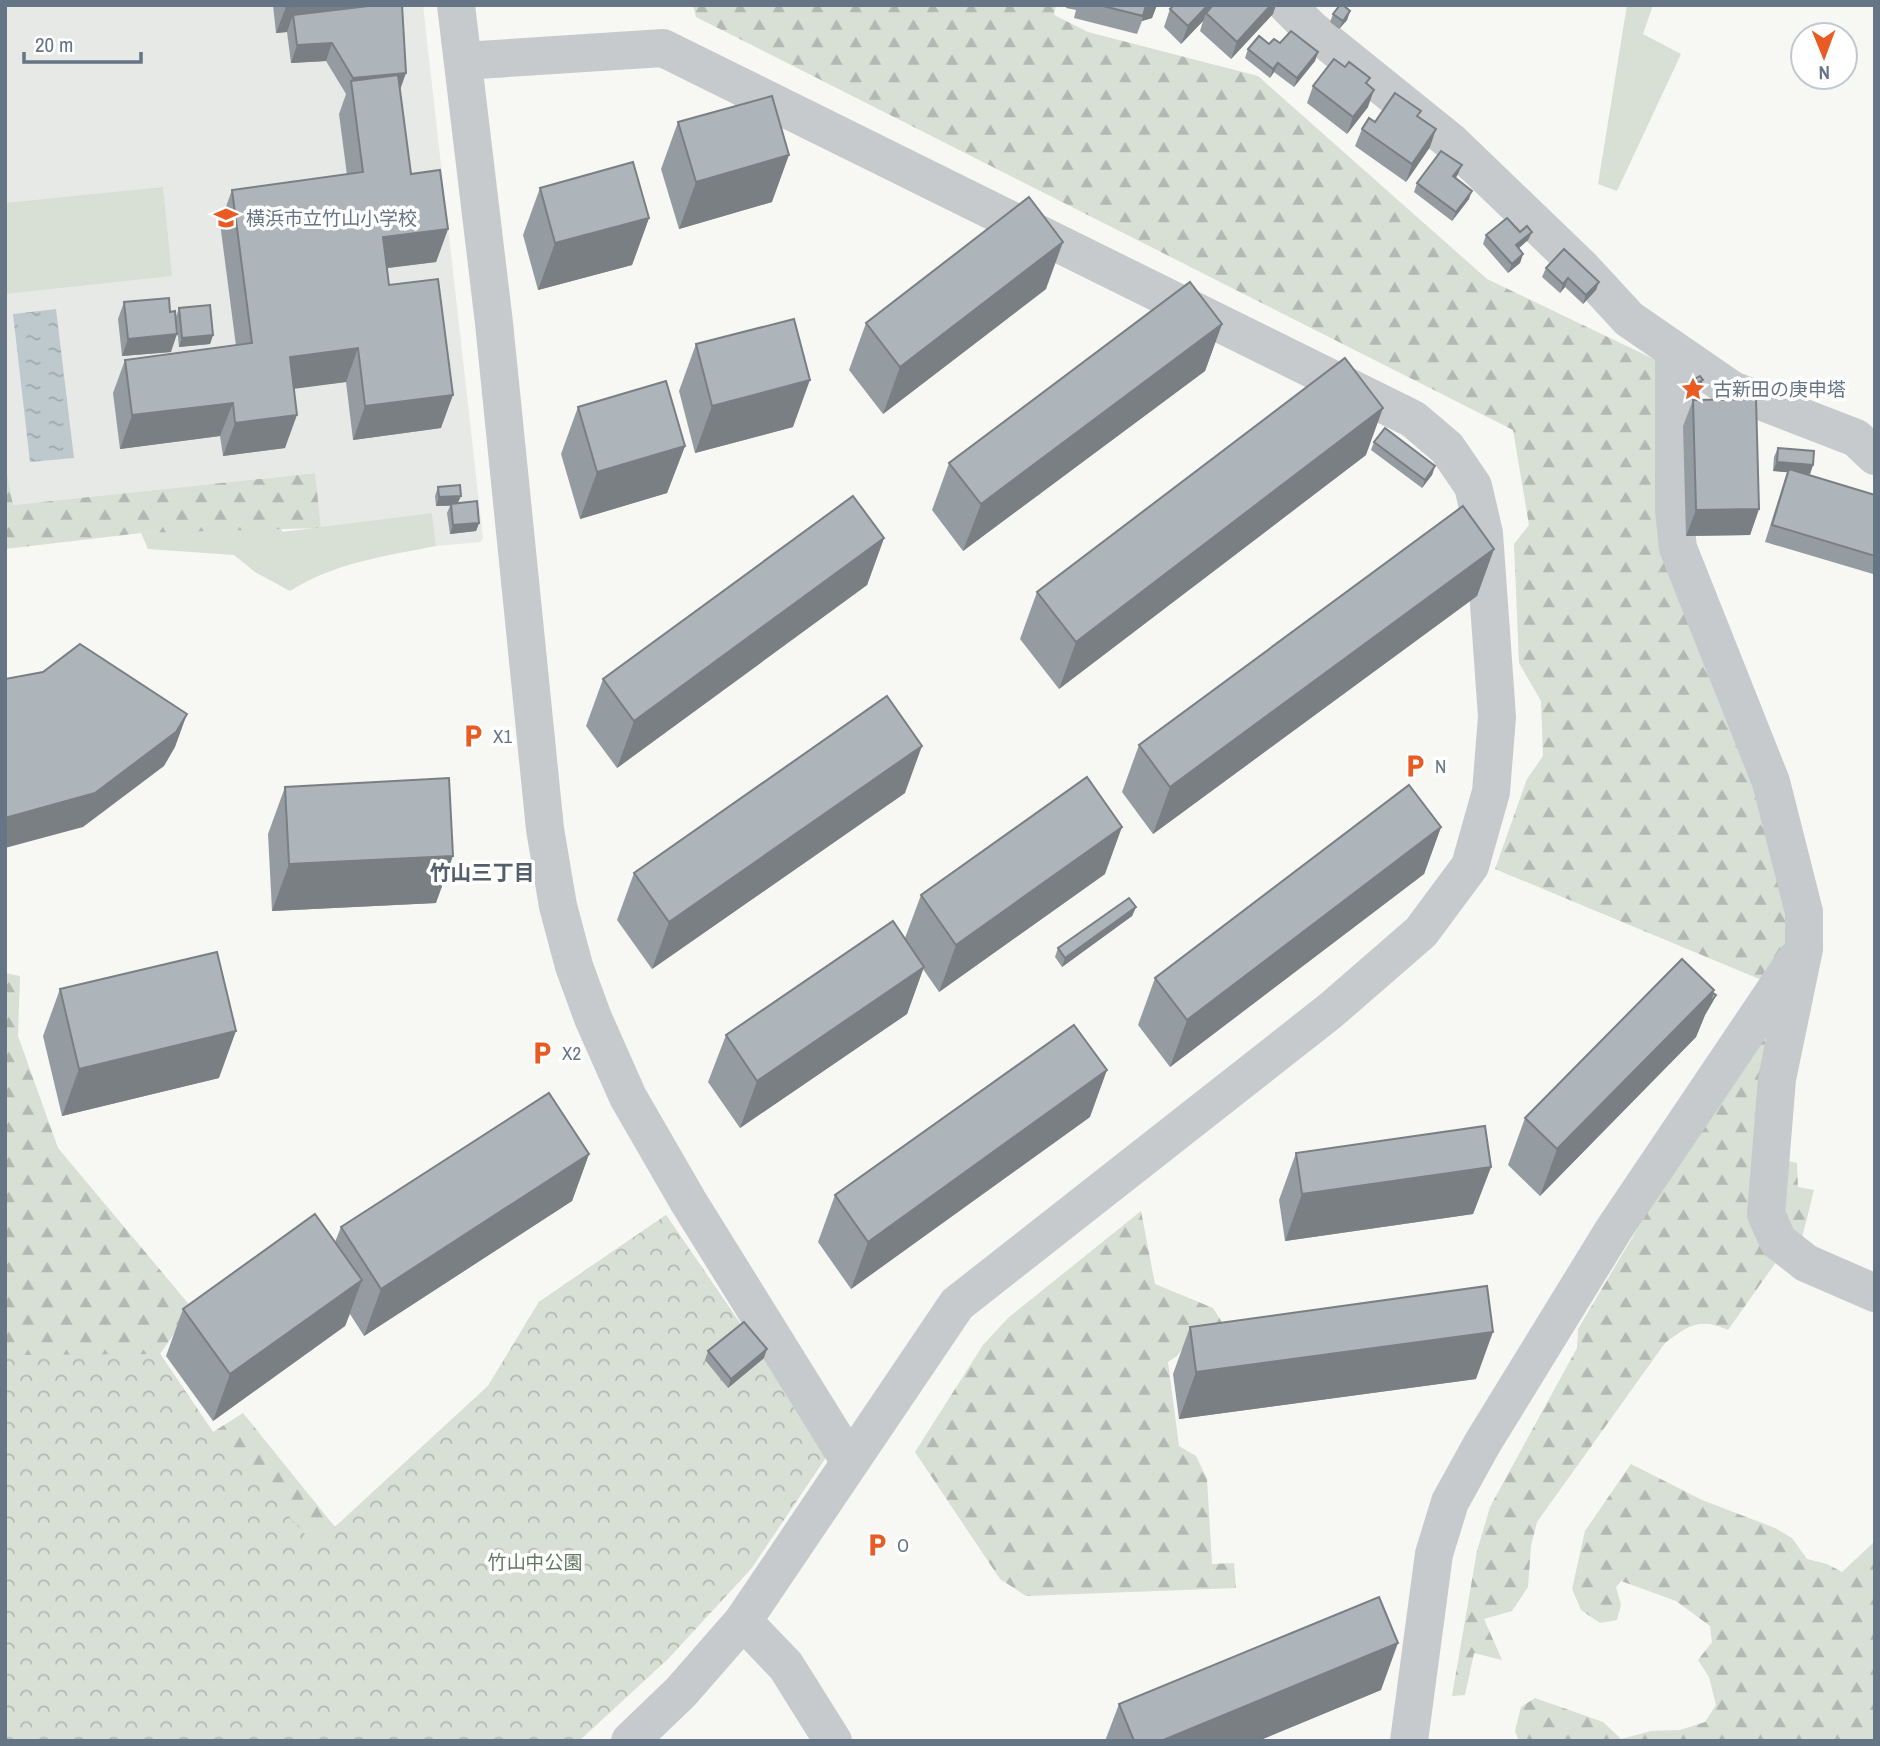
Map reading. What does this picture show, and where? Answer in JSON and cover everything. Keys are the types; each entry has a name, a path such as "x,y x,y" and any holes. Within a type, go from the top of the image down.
{"street":[{"path":"456,5 499,362 545,830 568,942 593,1018 628,1097 688,1201 850,1462"},
{"path":"1287,5 1311,29 1450,141 1581,267 1629,319 1732,390 1856,438 1875,456"},
{"path":"463,61 663,48 1413,419 1447,449 1473,486 1484,533 1497,717 1492,792 1470,866 1421,932 1329,1011 957,1304 743,1621 681,1692 630,1741"},
{"path":"1674,351 1674,510 1678,548 1771,782 1804,912 1804,949 1777,1079 1766,1214 1778,1241 1806,1263 1875,1293"},
{"path":"1409,1741 1434,1554 1450,1502 1482,1444 1614,1229 1769,995 1804,949"},
{"path":"743,1621 786,1666 833,1741"}],"shaded area":[{"name":"横浜市立竹山小学校","path":"5,5 423,5 483,538 481,542 436,546 432,513 321,528 314,473 12,505 5,464"}],"green space":[{"path":"693,5 1056,5 1054,15 1088,32 1258,76 1487,279 1660,362 1664,480 1781,852 1791,948 1764,981 1495,869 1527,779 1543,756 1541,701 1519,663 1514,544 1529,525 1513,430 696,17"},
{"path":"1627,5 1653,5 1643,34 1681,54 1617,191 1598,184"},
{"path":"163,187 172,276 5,294 5,203"},
{"path":"5,464 13,505 315,473 321,528 141,533 5,549"},
{"path":"432,513 436,546 342,567 290,591 255,572 234,555 148,549 141,533 281,527 282,532"},
{"path":"5,973 20,976 18,1036 58,1148 192,1308 160,1354 213,1432 243,1413 335,1527 488,1386 539,1302 666,1215 733,1313 5,1741"},
{"path":"1779,998 1776,1158 1797,1163 1798,1187 1814,1190 1802,1238 1781,1255 1728,1330 1709,1324 1694,1325 1665,1343 1537,1522 1531,1546 1528,1587 1512,1611 1484,1619 1502,1660 1474,1653 1465,1695 1452,1696 1477,1551 1490,1507 1577,1348 1578,1329 1684,1150"},
{"path":"1141,1211 1155,1284 1213,1308 1225,1327 1192,1336 1177,1356 1168,1362 1179,1446 1196,1456 1207,1479 1212,1564 1234,1563 1236,1588 1026,1596 1000,1579 915,1452 983,1345 1008,1318"},
{"name":"竹山中公園","path":"666,1215 829,1453 751,1569 668,1659 579,1741 5,1741 5,1355 160,1354 213,1432 313,1543 335,1527 488,1386 539,1302"},
{"path":"1631,1464 1702,1500 1775,1528 1792,1538 1807,1559 1827,1564 1842,1572 1875,1541 1875,1741 1519,1741 1515,1731 1521,1707 1535,1698 1603,1722 1621,1739 1651,1731 1680,1730 1705,1722 1716,1705 1709,1677 1698,1660 1712,1642 1710,1626 1676,1601 1621,1581 1616,1587 1621,1605 1617,1620 1600,1623 1581,1610 1572,1589 1585,1531"}],"water":[{"path":"56,309 74,458 30,462 13,314"}],"building":[{"path":"377,5 402,5 406,73 353,78 332,43 297,45 293,15"},
{"path":"1099,5 1146,5 1143,16"},
{"path":"1174,5 1208,5 1188,26 1170,9"},
{"path":"1213,5 1271,5 1237,42 1206,13"},
{"path":"1340,5 1350,11 1343,21 1333,14"},
{"path":"1291,31 1318,52 1297,78 1278,63 1273,69 1248,49 1259,36 1269,44 1274,39 1280,43"},
{"path":"1334,59 1345,67 1349,62 1370,78 1366,83 1374,90 1353,117 1313,86"},
{"path":"398,75 411,174 440,170 448,229 383,237 389,285 438,279 453,395 365,406 358,348 290,357 297,415 235,423 233,403 132,415 125,360 252,343 232,190 363,172 351,81"},
{"path":"1395,93 1421,111 1417,116 1436,129 1412,164 1362,129 1369,118 1375,122"},
{"path":"772,96 789,155 696,182 678,122"},
{"path":"1441,151 1462,165 1453,176 1472,191 1456,212 1417,183"},
{"path":"633,162 649,218 555,243 540,188"},
{"path":"1029,197 1063,242 900,367 866,323"},
{"path":"1507,218 1520,232 1527,226 1532,232 1516,245 1523,254 1512,264 1486,235"},
{"path":"1564,249 1599,282 1586,295 1568,278 1563,284 1546,268"},
{"path":"1190,282 1222,324 981,504 949,463"},
{"path":"169,298 170,312 175,311 177,334 128,339 124,302"},
{"path":"210,305 213,335 182,338 179,308"},
{"path":"794,319 810,380 712,406 696,344"},
{"path":"1345,358 1383,408 1076,642 1037,592"},
{"path":"1700,376 1703,380 1695,384 1693,380"},
{"path":"666,381 685,446 597,472 578,407"},
{"path":"1756,399 1759,509 1696,510 1693,400"},
{"path":"1385,428 1435,466 1425,480 1374,442"},
{"path":"1778,448 1814,451 1813,465 1777,462"},
{"path":"1789,469 1875,495 1875,556 1772,525"},
{"path":"460,485 461,496 439,497 438,487"},
{"path":"853,496 884,538 634,721 603,679"},
{"path":"477,501 479,523 453,525 451,504"},
{"path":"1463,506 1494,549 1170,787 1139,745"},
{"path":"80,644 187,714 176,732 95,793 5,818 5,679 43,672"},
{"path":"887,696 922,746 669,922 634,873"},
{"path":"1087,777 1122,827 956,945 921,895"},
{"path":"449,778 453,856 289,864 285,787"},
{"path":"1409,785 1441,827 1187,1020 1155,978"},
{"path":"1129,898 1136,907 1065,958 1058,948"},
{"path":"893,921 924,967 757,1081 726,1035"},
{"path":"217,952 236,1031 79,1069 60,989"},
{"path":"1682,959 1714,990 1557,1149 1525,1118"},
{"path":"1074,1025 1107,1070 868,1242 835,1195"},
{"path":"549,1093 589,1154 381,1289 341,1227"},
{"path":"1485,1126 1491,1167 1302,1194 1296,1153"},
{"path":"315,1214 362,1280 230,1374 183,1309"},
{"path":"1487,1286 1493,1332 1196,1372 1190,1327"},
{"path":"744,1322 767,1349 731,1379 708,1351"},
{"path":"1379,1597 1398,1643 1161,1741 1134,1741 1119,1704"}],"place":[{"name":"横浜市立竹山小学校","path":"226,218"},
{"name":"古新田の庚申塔","path":"1693,389"},
{"name":"X1","path":"473,736"},
{"name":"N","path":"1415,766"},
{"name":"X2","path":"542,1053"},
{"name":"O","path":"877,1545"}],"district":[{"name":"竹山三丁目","path":"482,873"}]}
